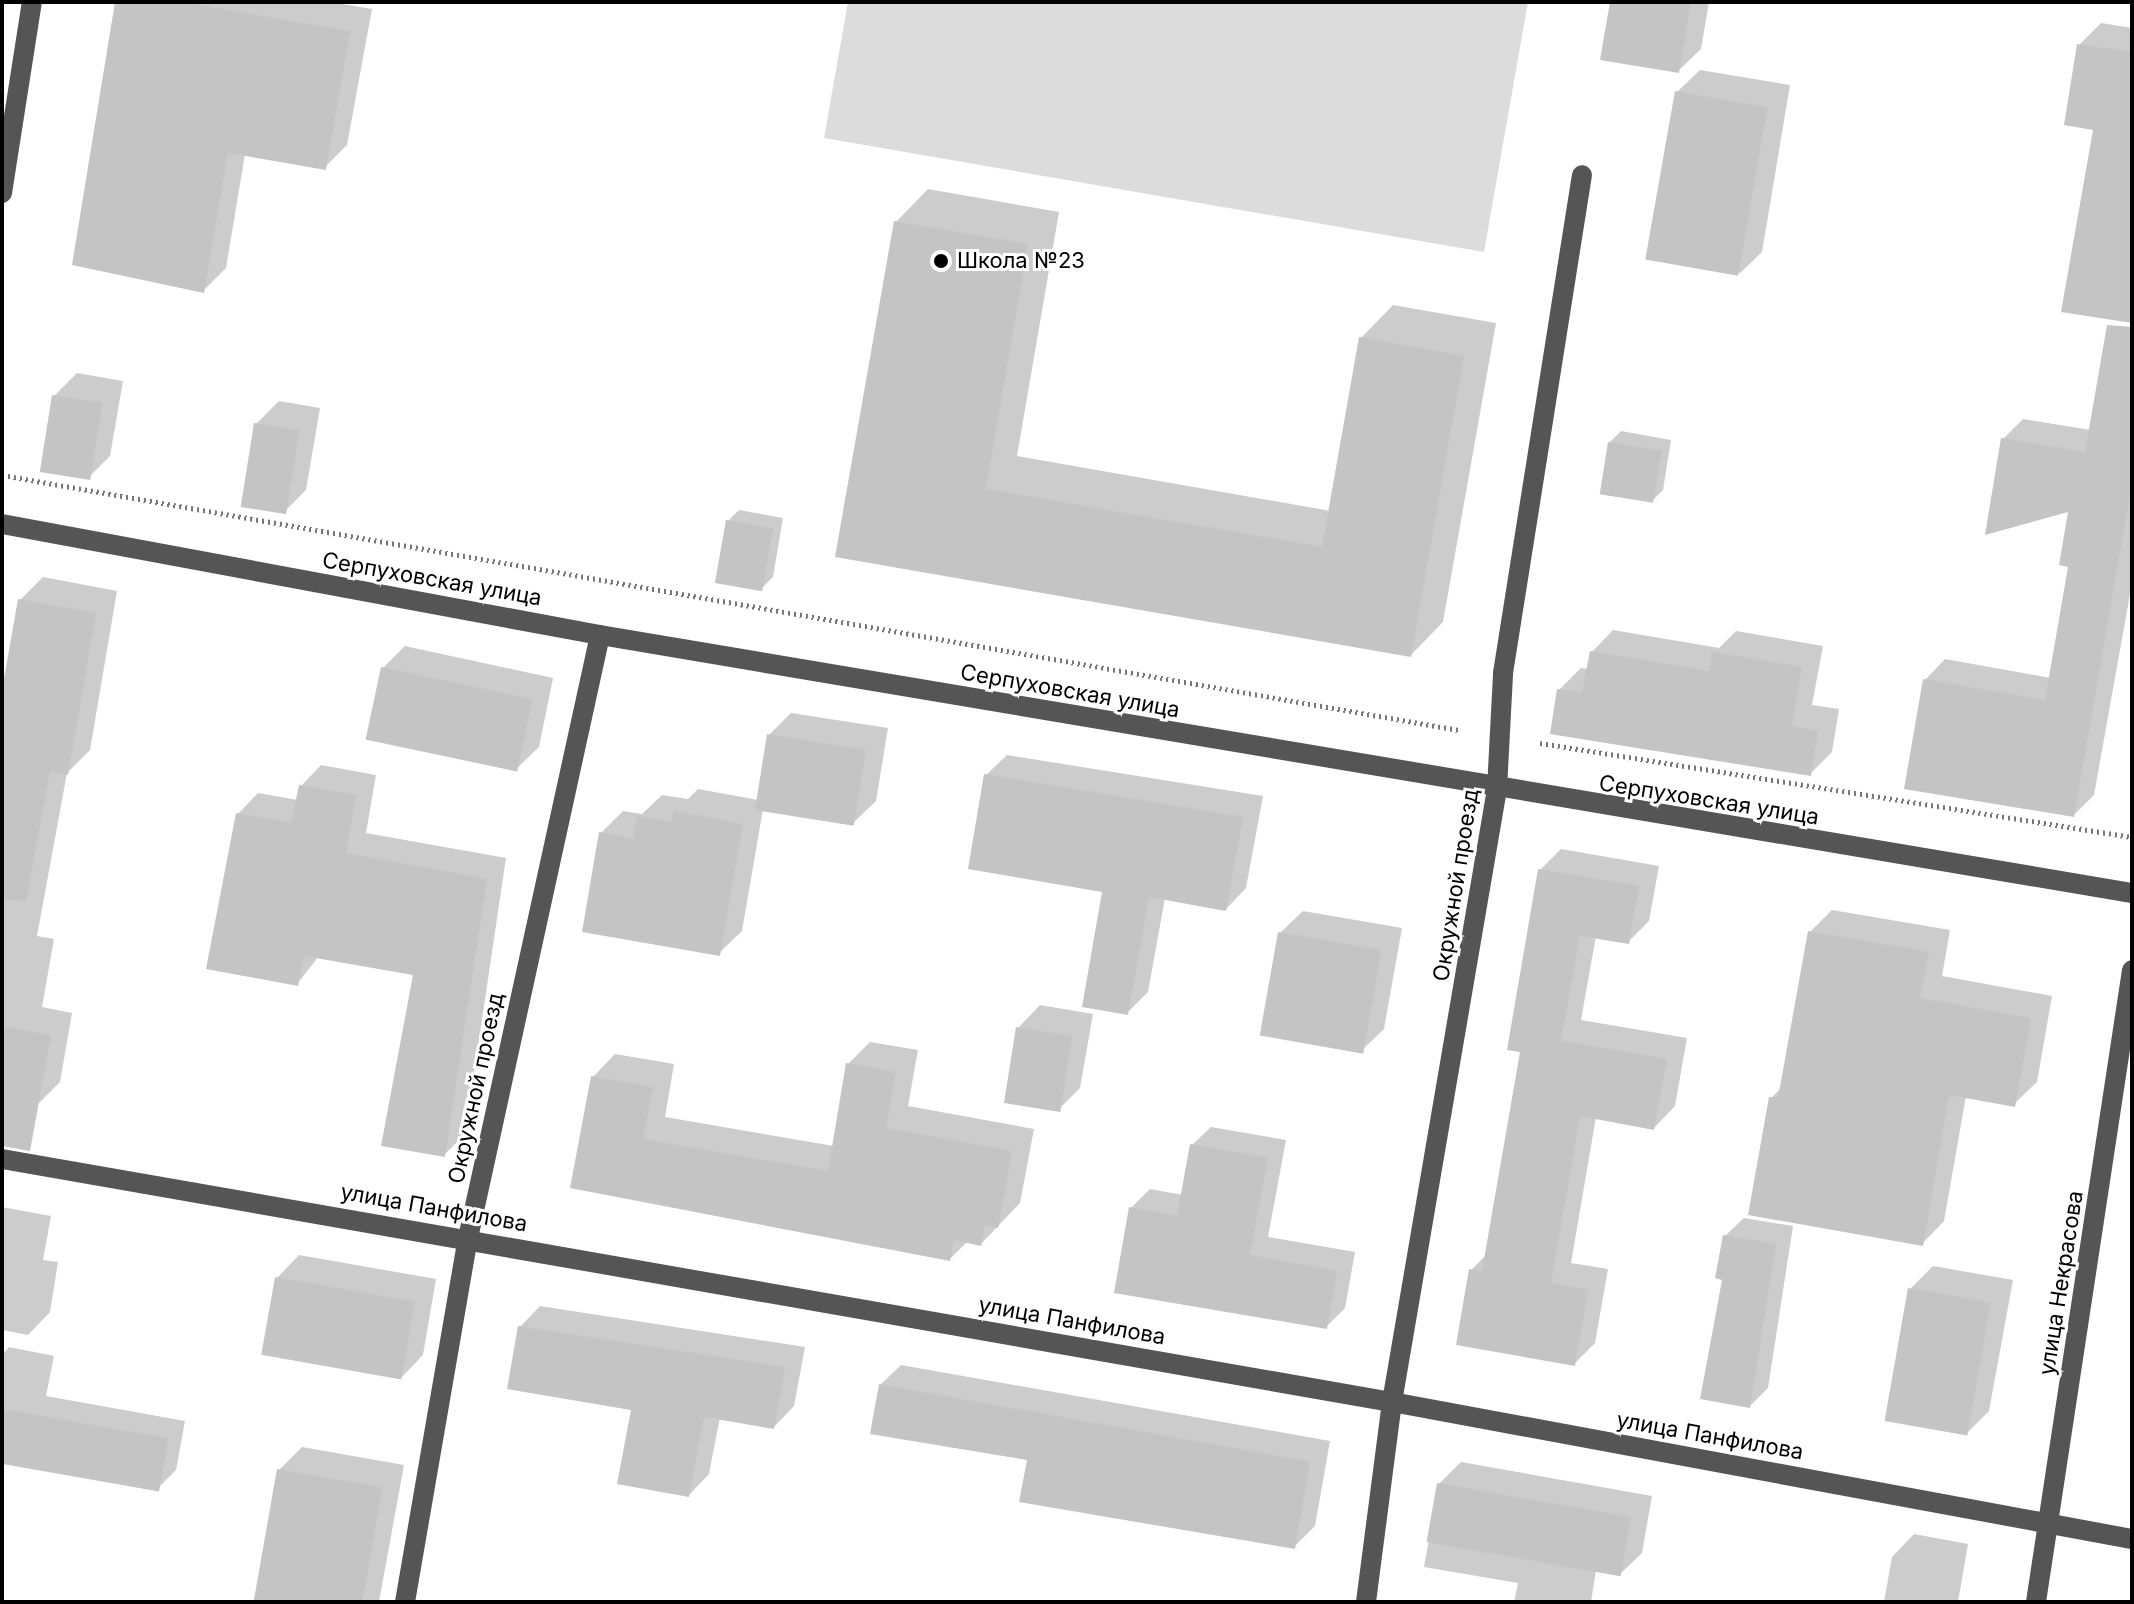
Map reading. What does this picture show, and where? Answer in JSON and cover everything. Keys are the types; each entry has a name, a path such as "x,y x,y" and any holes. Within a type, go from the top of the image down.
{"street":[{"path":"2,193 32,2"},
{"name":"Окружной проезд","path":"1366,1602 1392,1402 1497,789 1503,673 1582,175"},
{"name":"Серпуховская улица","path":"2,524 600,635 1497,789 2132,893"},
{"name":"Окружной проезд","path":"405,1602 468,1238 600,635"},
{"name":"улица Некрасова","path":"2036,1602 2132,970"},
{"name":"улица Панфилова","path":"2,1159 468,1238 1392,1402 2132,1539"}],"path":[{"path":"2,475 1500,737 2132,837"}],"shaded area":[{"path":"848,2 1528,2 1484,252 824,138"}],"building":[{"path":"115,2 182,2 350,31 326,170 228,153 204,293 72,265"},
{"path":"1610,2 1691,2 1679,73 1600,60"},
{"path":"2077,44 2132,52 2132,323 2061,312 2093,130 2064,125"},
{"path":"1675,91 1768,107 1738,276 1645,259"},
{"path":"894,221 1028,244 986,489 1322,547 1359,337 1464,356 1411,657 835,557"},
{"path":"2107,325 2132,327 2132,483 2074,817 1904,789 1923,679 2045,700 2068,567 2059,565 2068,512 1985,535 2001,438 2085,452"},
{"path":"52,395 102,403 90,480 40,472"},
{"path":"254,423 299,430 286,514 241,507"},
{"path":"1608,442 1661,450 1653,503 1600,494"},
{"path":"726,520 773,528 762,591 715,583"},
{"path":"18,599 96,613 68,775 50,771 26,901 2,899 2,690"},
{"path":"1590,651 1709,671 1712,652 1802,667 1792,726 1818,731 1811,776 1550,734 1557,689 1582,692"},
{"path":"381,667 533,699 517,772 366,739"},
{"path":"767,734 866,750 854,826 755,810"},
{"path":"984,774 1243,817 1226,911 1149,897 1128,1015 1082,1007 1102,892 968,869"},
{"path":"299,785 356,795 346,853 487,879 445,1157 381,1146 413,975 304,956 298,986 206,969 236,813 291,823"},
{"path":"674,811 743,824 720,956 582,932 599,832 633,839 637,816 671,822"},
{"path":"1538,869 1639,886 1629,944 1580,936 1561,1041 1667,1059 1654,1130 1580,1116 1551,1283 1588,1290 1575,1366 1456,1345 1469,1269 1482,1271 1520,1052 1507,1050"},
{"path":"1808,931 1929,952 1920,998 2031,1018 2015,1107 1949,1095 1923,1246 1748,1215 1769,1097 1778,1098"},
{"path":"1278,932 1381,950 1363,1054 1260,1035"},
{"path":"2,1026 51,1035 30,1151 2,1146"},
{"path":"1016,1027 1072,1036 1060,1112 1004,1103"},
{"path":"846,1063 896,1072 886,1128 1012,1151 998,1228 985,1225 981,1246 954,1240 950,1261 570,1188 591,1076 653,1087 643,1139 828,1171"},
{"path":"1190,1144 1268,1158 1250,1255 1337,1271 1327,1329 1114,1293 1129,1207 1177,1216"},
{"path":"1723,1235 1776,1244 1750,1408 1700,1399 1722,1280 1715,1278"},
{"path":"275,1277 415,1302 401,1379 261,1355"},
{"path":"1908,1288 1991,1303 1967,1436 1885,1421"},
{"path":"518,1326 785,1367 774,1429 704,1417 689,1497 617,1484 631,1410 507,1389"},
{"path":"879,1384 1310,1462 1295,1549 1019,1502 1027,1460 870,1434"},
{"path":"2,1409 168,1438 159,1492 2,1464"},
{"path":"277,1469 382,1488 362,1602 254,1602"},
{"path":"1437,1483 1631,1517 1621,1576 1427,1542"}],"place":[{"name":"Школа №23","path":"941,261"}]}
